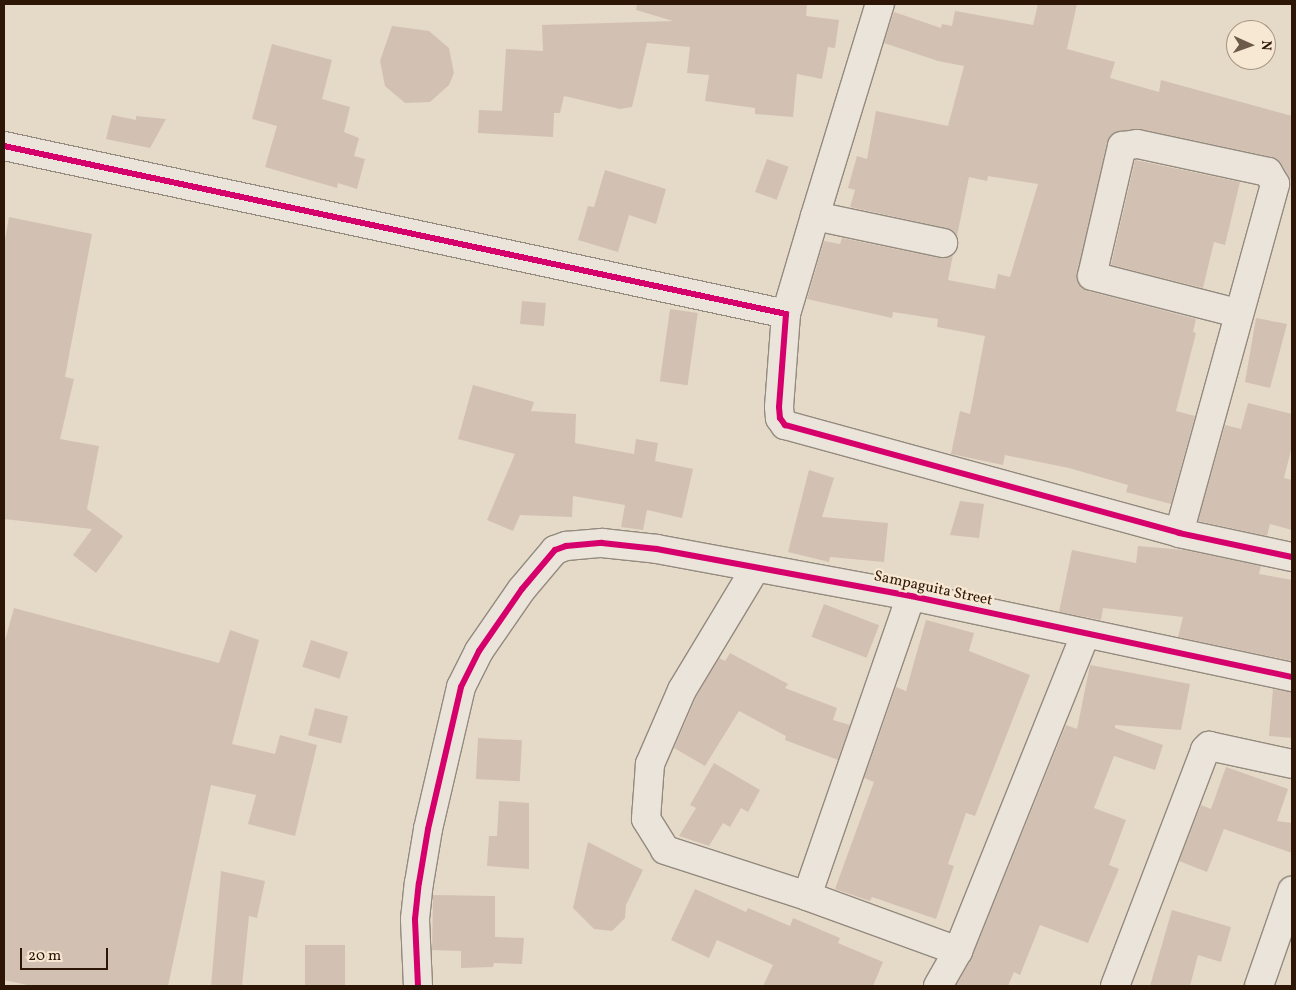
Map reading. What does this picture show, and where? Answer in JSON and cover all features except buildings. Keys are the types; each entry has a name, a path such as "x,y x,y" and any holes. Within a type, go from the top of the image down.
{"street":[{"path":"880,4 786,314 779,407 780,418 785,425 1179,533 1292,557"},
{"path":"1179,533 1237,312 1275,184 1268,172 1137,144 1122,146 1092,276 1237,312"},
{"path":"4,146 786,314"},
{"path":"816,216 943,243"},
{"name":"Sampaguita Street","path":"418,986 415,919 419,883 428,829 461,687 479,651 522,588 555,550 566,546 602,543 658,549 755,569 911,596 1085,635 1292,677"},
{"path":"755,569 678,698 650,764 646,819 665,850 807,896 958,951"},
{"path":"807,896 911,596"},
{"path":"938,986 958,951 1085,635"},
{"path":"1115,986 1204,750 1210,746 1292,764"},
{"path":"1259,986 1292,891"}],"cycle path":[{"path":"4,146 786,314 779,407 780,418 785,425 1179,533 1292,557"},
{"path":"418,986 415,919 419,883 428,829 461,687 479,651 522,589 555,550 566,546 602,543 657,549 911,596 1292,677"}]}
